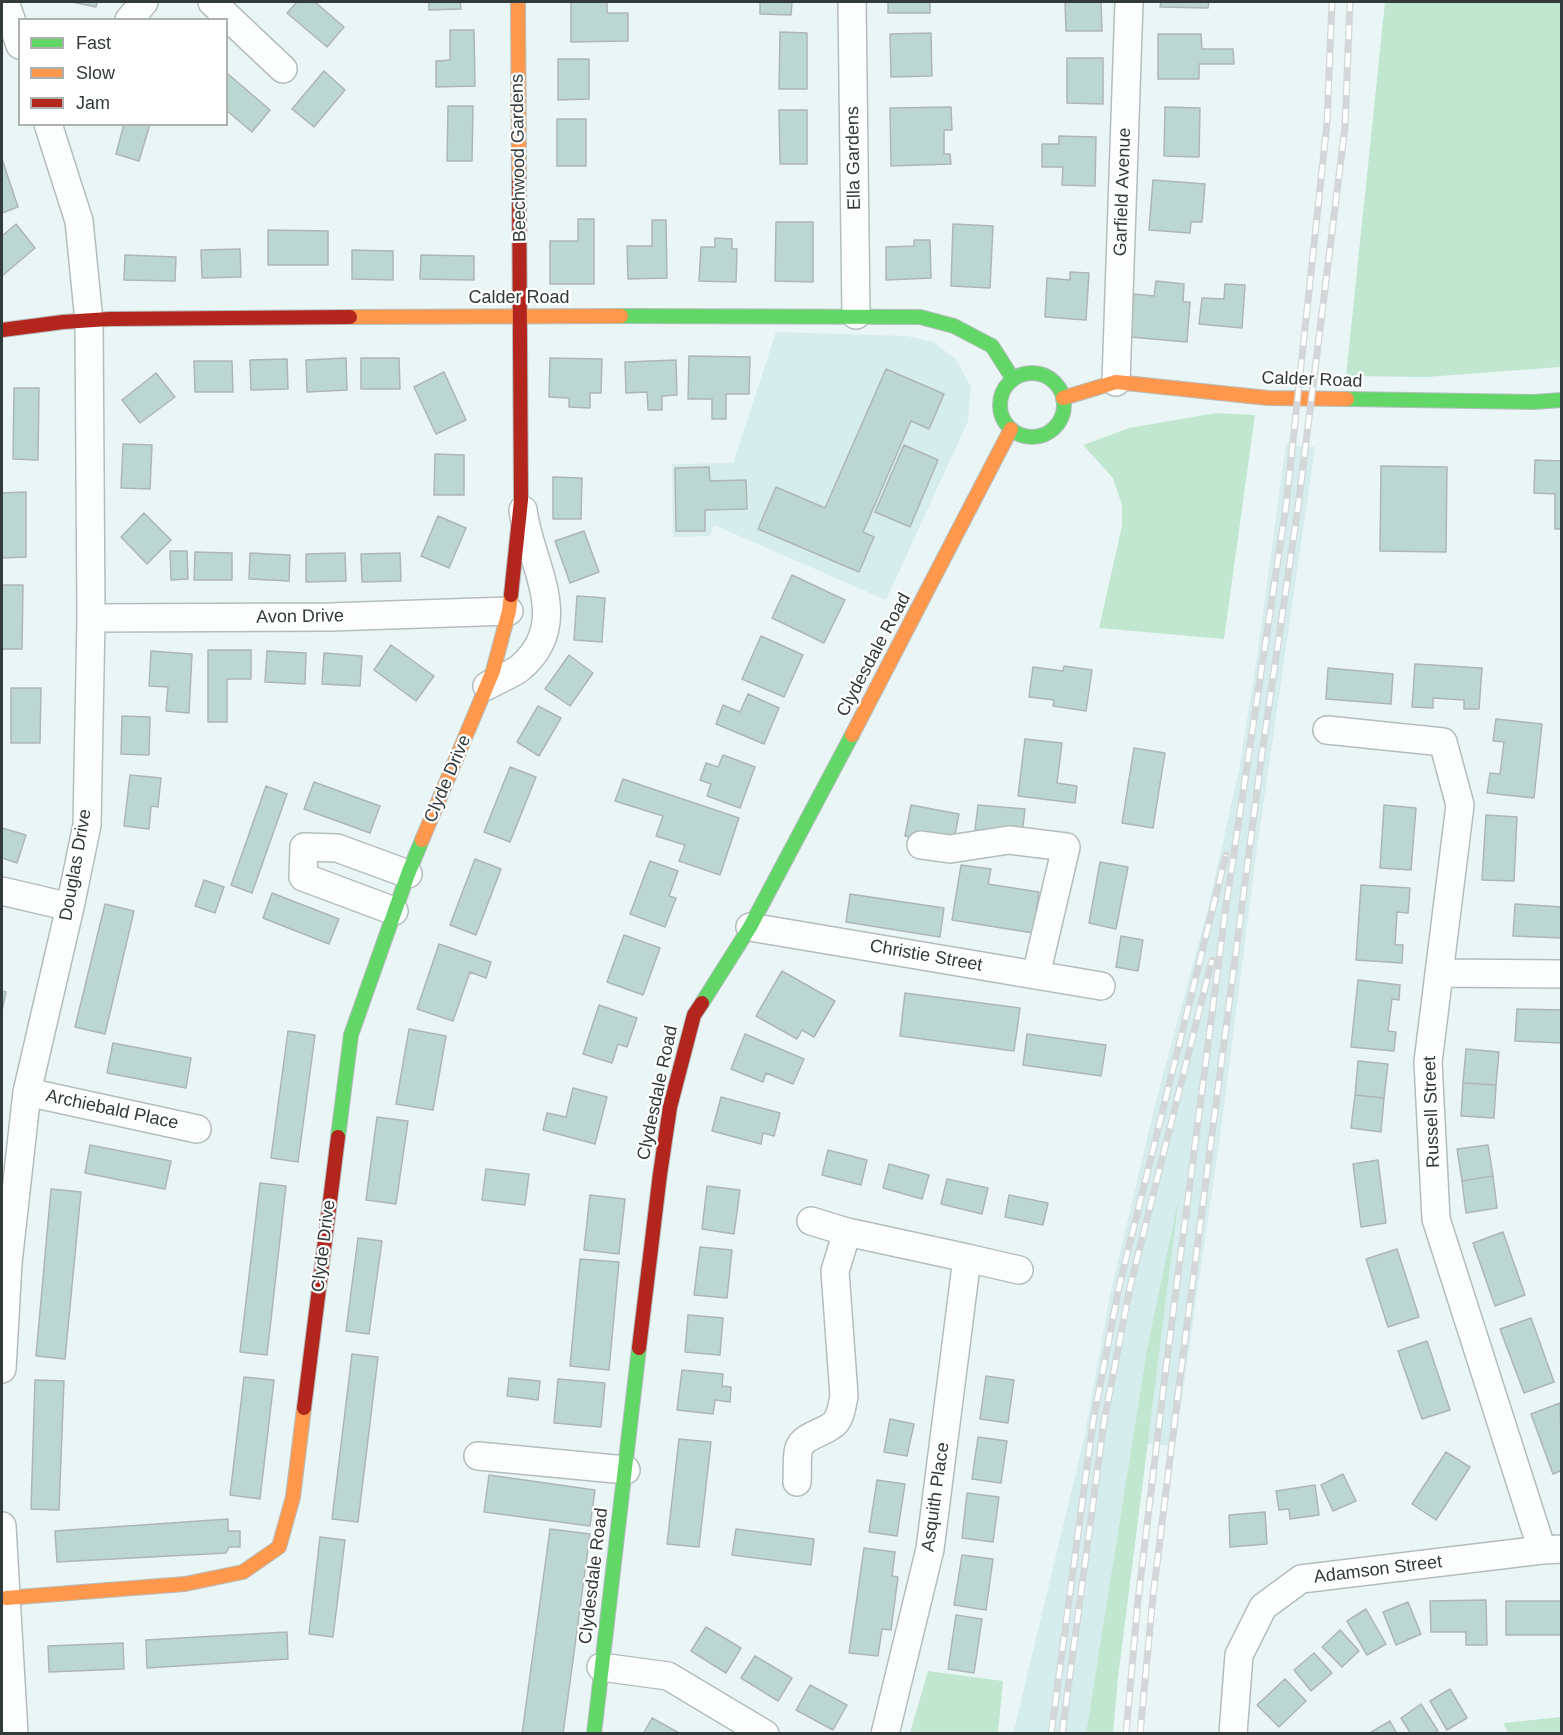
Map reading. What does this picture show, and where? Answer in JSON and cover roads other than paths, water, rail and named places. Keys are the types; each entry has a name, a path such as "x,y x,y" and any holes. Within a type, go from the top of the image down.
{"street":[{"path":"4,2 11,34"},
{"path":"131,18 144,2"},
{"path":"212,2 283,69"},
{"name":"Beechwood Gardens","path":"518,2 520,315"},
{"name":"Ella Gardens","path":"852,2 856,315"},
{"name":"Garfield Avenue","path":"1116,382 1129,2"},
{"name":"Douglas Drive","path":"2,1369 5,1262 27,1092 87,825 91,618 89,321 79,221 49,126"},
{"name":"Calder Road","path":"2,330 89,321 520,315 920,317 954,326 992,346 1013,379"},
{"name":"Clyde Drive","path":"6,1598 185,1584 243,1572 279,1547 293,1497 351,1035 408,874 493,672 509,611 521,500 520,315"},
{"path":"1033,373 1052,380 1059,388 1063,398 1061,418 1047,433 1028,436 1011,429 1001,413 1000,404 1002,394 1013,379 1022,374 1033,373"},
{"name":"Calder Road","path":"1063,398 1116,382 1268,398 1534,402 1562,400"},
{"name":"Clydesdale Road","path":"594,1734 658,1186 670,1107 694,1015 750,927 1011,429"},
{"name":"Clyde Drive","path":"487,686 519,669 536,650 547,624 545,596 521,500"},
{"name":"Avon Drive","path":"91,618 330,617 509,611"},
{"name":"Russell Street","path":"1327,730 1443,742 1460,805 1428,1062 1436,1219 1552,1550"},
{"path":"921,845 950,849 1009,840 1066,847 1036,975"},
{"path":"394,910 303,877 304,847 337,848 408,874"},
{"path":"2,891 70,908"},
{"name":"Christie Street","path":"750,927 1101,986"},
{"path":"1439,973 1562,974"},
{"name":"Archiebald Place","path":"27,1092 197,1129"},
{"path":"811,1221 847,1232 1019,1270"},
{"path":"797,1482 799,1448 805,1441 836,1423 842,1411 844,1396 836,1271 847,1232"},
{"name":"Asquith Place","path":"885,1734 930,1549 967,1258"},
{"path":"478,1456 626,1470"},
{"path":"2,1526 14,1734"},
{"name":"Adamson Street","path":"1233,1734 1239,1655 1263,1607 1301,1579 1552,1550"},
{"path":"601,1667 668,1676 765,1734"}],"railway":[{"path":"1126,1734 1138,1600 1165,1375 1226,906 1286,506 1327,123 1332,2"},
{"path":"1140,1734 1153,1596 1180,1378 1262,753 1298,507 1345,127 1350,2"},
{"path":"1051,1734 1093,1422 1119,1287 1226,855"},
{"path":"1062,1734 1104,1422 1130,1287 1212,960"}]}
